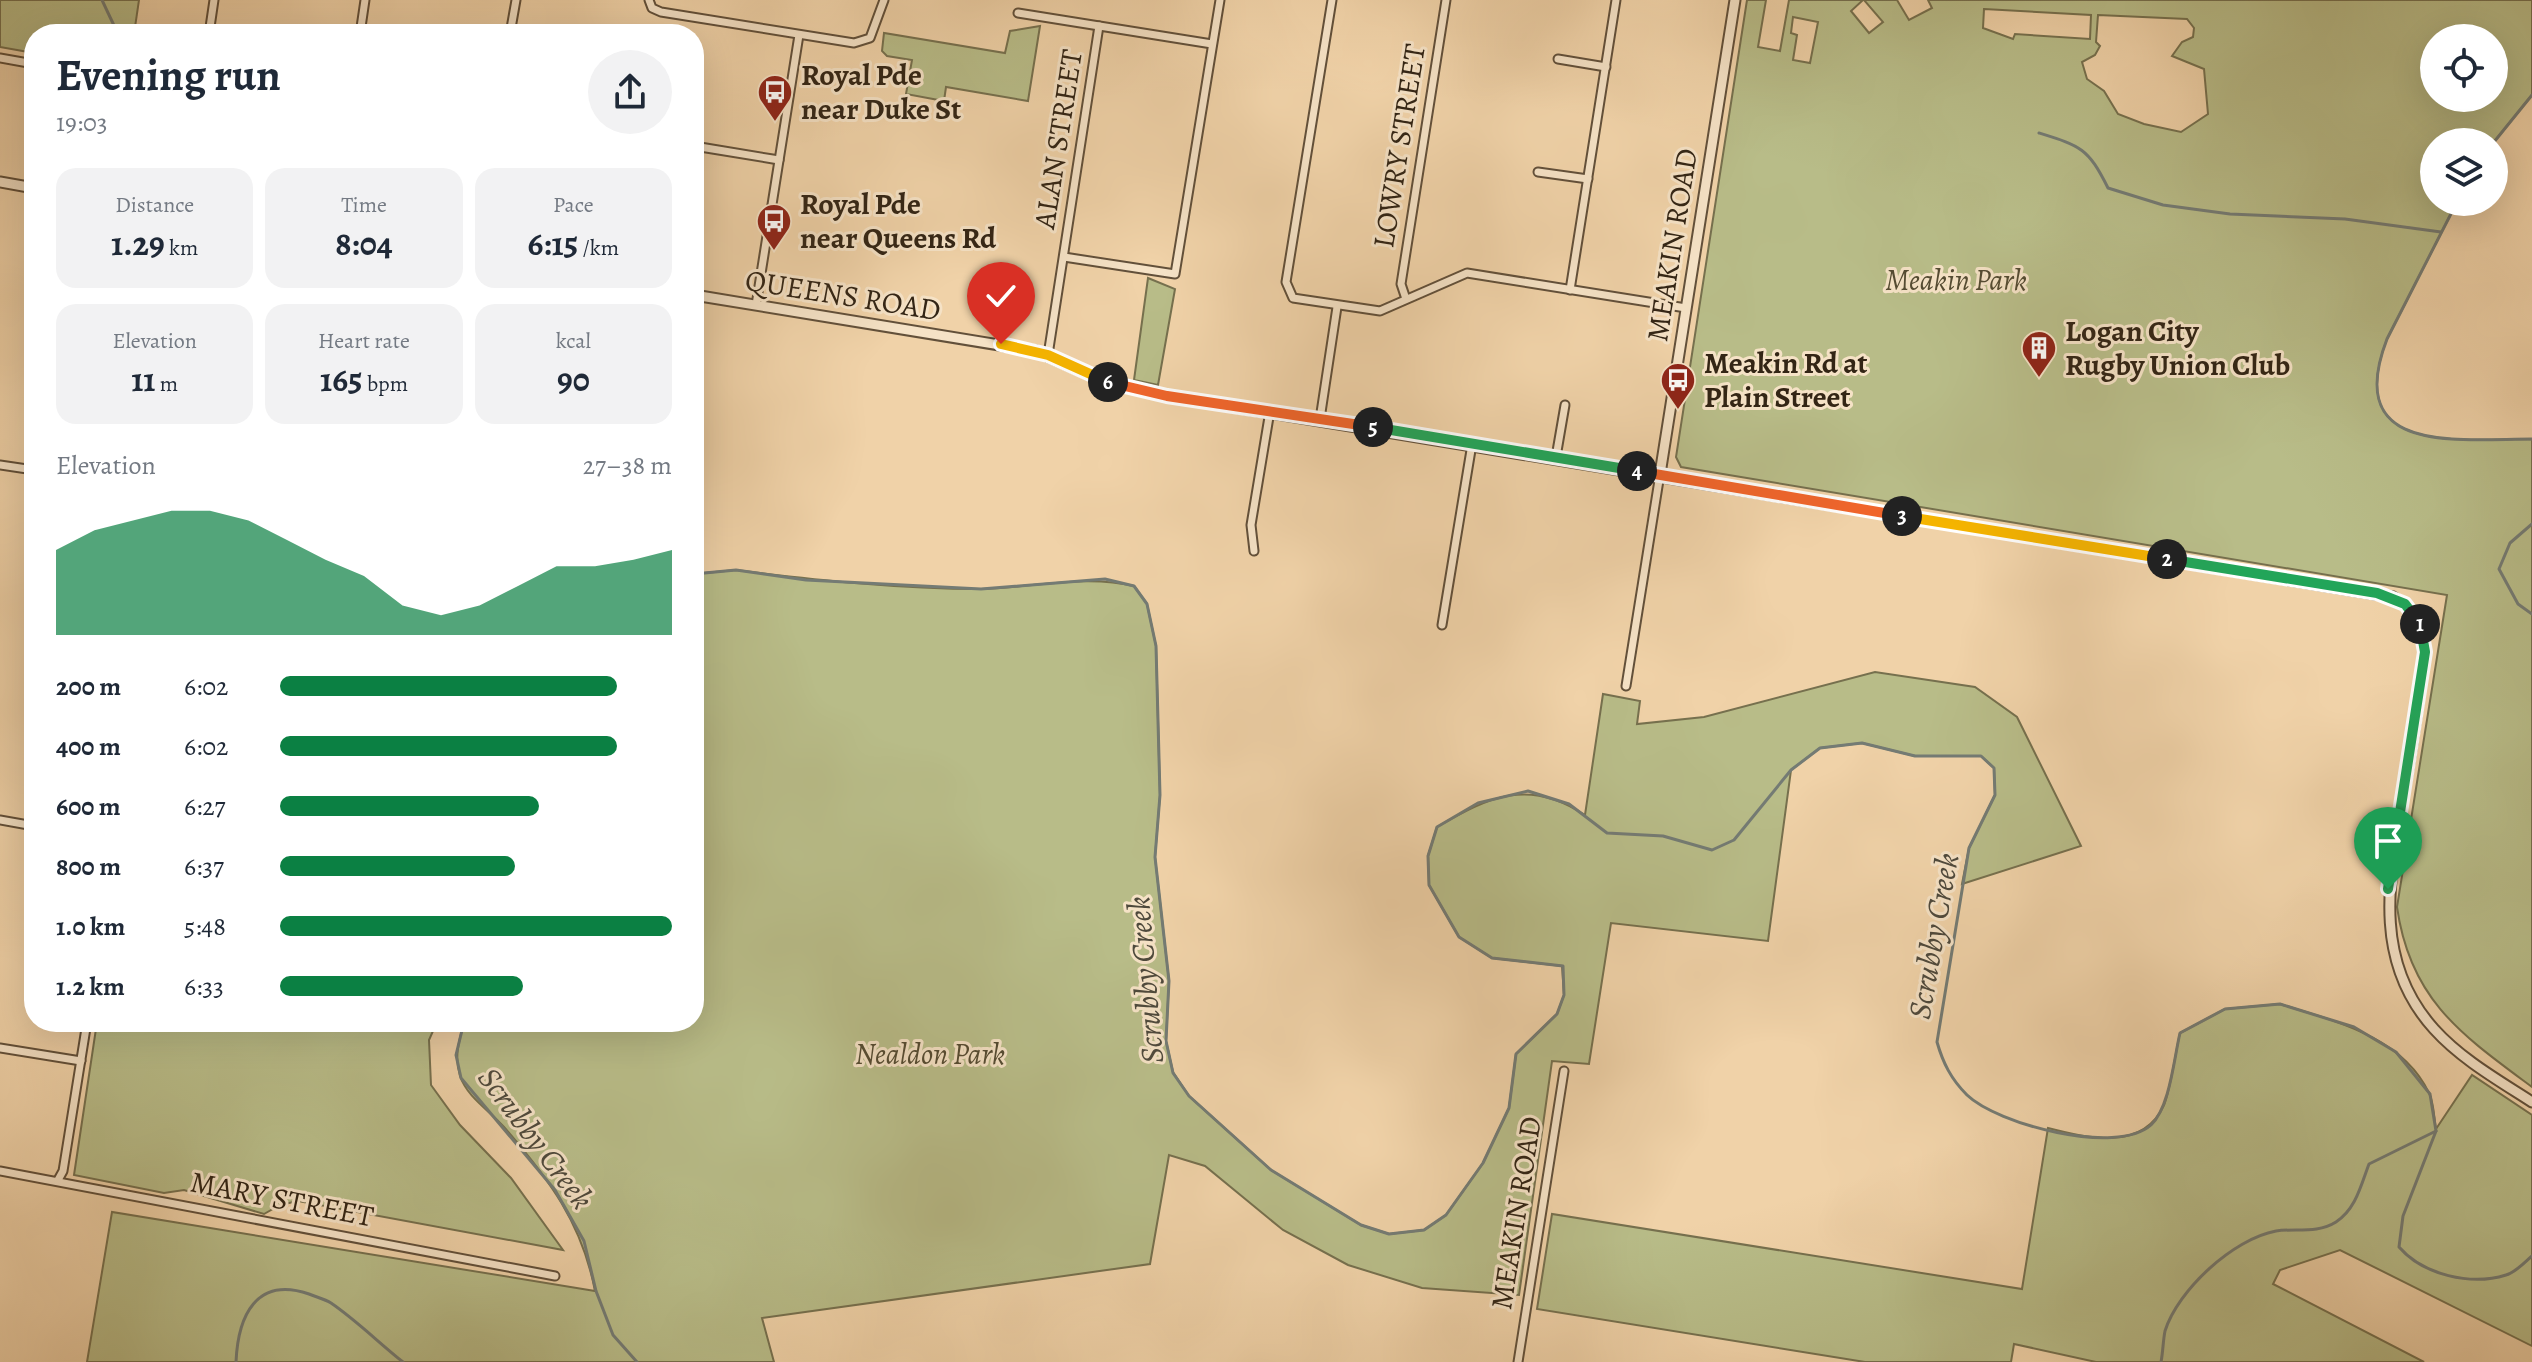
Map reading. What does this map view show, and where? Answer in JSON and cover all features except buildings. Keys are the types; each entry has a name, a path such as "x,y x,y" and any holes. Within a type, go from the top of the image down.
{"street":[{"path":"210,24 214,0"},
{"path":"361,24 365,0"},
{"path":"512,24 516,0"},
{"path":"650,4 661,12 799,35 864,42 874,31 884,0"},
{"path":"1064,257 1175,274 1220,0"},
{"path":"1332,0 1286,282 1288,292 1300,300 1380,311 1467,273 1686,308"},
{"name":"LOWRY STREET","path":"1406,299 1401,284 1446,0"},
{"path":"1570,290 1616,0"},
{"name":"MEAKIN ROAD","path":"1626,686 1735,0"},
{"path":"1018,13 1212,44"},
{"name":"ALAN STREET","path":"1048,355 1099,26"},
{"path":"756,305 799,35"},
{"path":"0,58 24,62"},
{"path":"1558,59 1606,67"},
{"path":"704,148 779,160"},
{"path":"1538,172 1588,179"},
{"path":"0,186 24,187"},
{"name":"QUEENS ROAD","path":"704,297 1048,355 1133,390 2377,593 2405,604 2420,624 2425,652 2393,855 2387,921 2401,977 2433,1028 2475,1064 2532,1102"},
{"path":"1320,419 1337,307"},
{"path":"1556,457 1565,405"},
{"path":"1254,551 1251,525 1270,411"},
{"path":"1442,625 1472,444"},
{"path":"0,465 24,469"},
{"path":"0,820 24,824"},
{"path":"58,1180 63,1171 85,1032"},
{"path":"0,1048 81,1061"},
{"name":"MEAKIN ROAD","path":"1518,1362 1564,1071"},
{"name":"MARY STREET","path":"0,1171 555,1276"}],"green space":[{"path":"0,0 139,0 135,24 24,24 24,51 0,47"},
{"name":"Meakin Park","path":"1747,0 1766,0 1758,47 1780,51 1789,0 1863,0 1851,11 1869,33 1883,22 1864,0 1897,0 1909,20 1932,8 1928,0 2532,0 2532,95 2505,128 2420,128 2420,216 2450,216 2387,339 2377,377 2380,404 2394,422 2415,433 2472,440 2532,439 2532,1087 2462,1032 2427,991 2404,939 2397,907 2447,595 1681,467 1676,457","holes":["1984,9 2091,15 2090,39 2015,34 2013,39 1983,28","2098,15 2187,19 2194,28 2193,37 2182,42 2172,56 2204,69 2208,114 2181,132 2144,124 2118,114 2104,91 2087,79 2082,62 2095,55 2100,46 2096,42","1793,17 1818,22 1810,63 1793,60 1797,35 1791,33"]},
{"path":"1040,26 1028,101 946,87 944,101 906,94 912,60 887,56 882,51 884,33 1005,53 1010,31"},
{"path":"1148,278 1175,289 1158,385 1134,380"},
{"name":"Nealdon Park","path":"736,570 827,580 981,589 1096,581 1134,586 1147,604 1156,646 1160,795 1155,857 1169,981 1166,1041 1173,1072 1189,1096 1271,1170 1361,1225 1389,1234 1424,1230 1446,1215 1483,1163 1509,1108 1516,1054 1557,1014 1564,995 1562,966 1492,958 1459,937 1429,885 1428,856 1437,827 1492,800 1528,794 1565,804 1585,815 1603,694 1640,701 1637,724 1704,717 1875,672 1975,687 2017,717 2081,846 1962,884 1969,848 1995,795 1994,768 1981,756 1915,756 1862,743 1820,748 1791,770 1768,941 1611,923 1589,1064 1552,1061 1519,1295 1422,1288 1348,1265 1283,1230 1205,1166 1169,1155 1150,1264 762,1318 774,1362 87,1362 112,1212 595,1291 582,1244 562,1203 520,1146 463,1084 457,1062 459,1042 462,1032 704,1032 704,573"},
{"path":"2280,1004 2365,1034 2402,1057 2429,1093 2436,1129 2472,1075 2532,1115 2532,1346 2340,1250 2280,1270 2273,1284 2424,1362 2096,1362 2014,1344 2011,1362 1865,1362 1537,1309 1552,1214 2022,1289 2048,1128 2096,1138 2128,1136 2142,1130 2155,1120 2164,1105 2180,1033 2225,1009"},
{"path":"95,1032 433,1032 429,1040 431,1085 460,1125 511,1178 563,1250 298,1201 280,1205 264,1214 184,1190 164,1193 74,1175"}],"waterway":[{"path":"102,0 113,24"},
{"name":"Scrubby Creek","path":"2505,128 2532,95"},
{"path":"2039,133 2082,150 2095,164 2108,188 2163,205 2230,214 2345,219 2441,232"},
{"name":"Scrubby Creek","path":"2450,216 2387,339 2377,377 2380,404 2394,422 2415,433 2472,440 2532,439"},
{"name":"Scrubby Creek","path":"2532,524 2510,543 2499,569 2518,604 2532,614"},
{"name":"Scrubby Creek","path":"704,573 736,570 806,580 981,589 1105,579 1134,586 1147,604 1156,646 1160,795 1155,857 1169,981 1166,1041 1173,1073 1189,1096 1271,1170 1361,1225 1389,1234 1424,1230 1446,1215 1483,1163 1509,1108 1516,1054 1557,1014 1564,995 1563,966 1492,958 1459,937 1429,885 1428,856 1437,827 1478,803 1528,791 1569,804 1607,833 1663,836 1712,850 1734,840 1791,770 1820,748 1862,743 1915,756 1981,756 1994,768 1995,795 1969,848 1937,1042 1948,1070 1967,1095 2003,1116 2057,1132 2085,1137 2134,1134 2151,1125 2163,1107 2180,1033 2225,1009 2280,1004 2354,1027 2396,1052 2430,1094 2436,1131 2403,1216 2399,1247 2421,1265 2448,1276 2463,1278 2506,1275 2532,1256"},
{"name":"Scrubby Creek","path":"462,1032 456,1055 461,1078 555,1190 584,1241 596,1291 613,1335 637,1362"},
{"path":"2161,1362 2165,1331 2172,1315 2194,1283 2225,1255 2259,1236 2276,1231 2321,1228 2336,1222 2353,1203 2369,1164 2436,1131"},
{"name":"Scrubby Creek","path":"236,1362 241,1329 253,1304 263,1295 291,1290 331,1303 403,1362"}],"place":[{"name":"Royal Pde near Duke St","path":"775,123"},
{"name":"Royal Pde near Queens Rd","path":"774,252"},
{"name":"Logan City Rugby Union Club","path":"2039,379"},
{"name":"Meakin Rd at Plain Street","path":"1678,411"}],"route":[{"path":"1001,344 1048,355 1111,384 1133,390 1660,474 2393,597 2412,611 2420,624 2425,637 2425,652 2388,889"}]}
